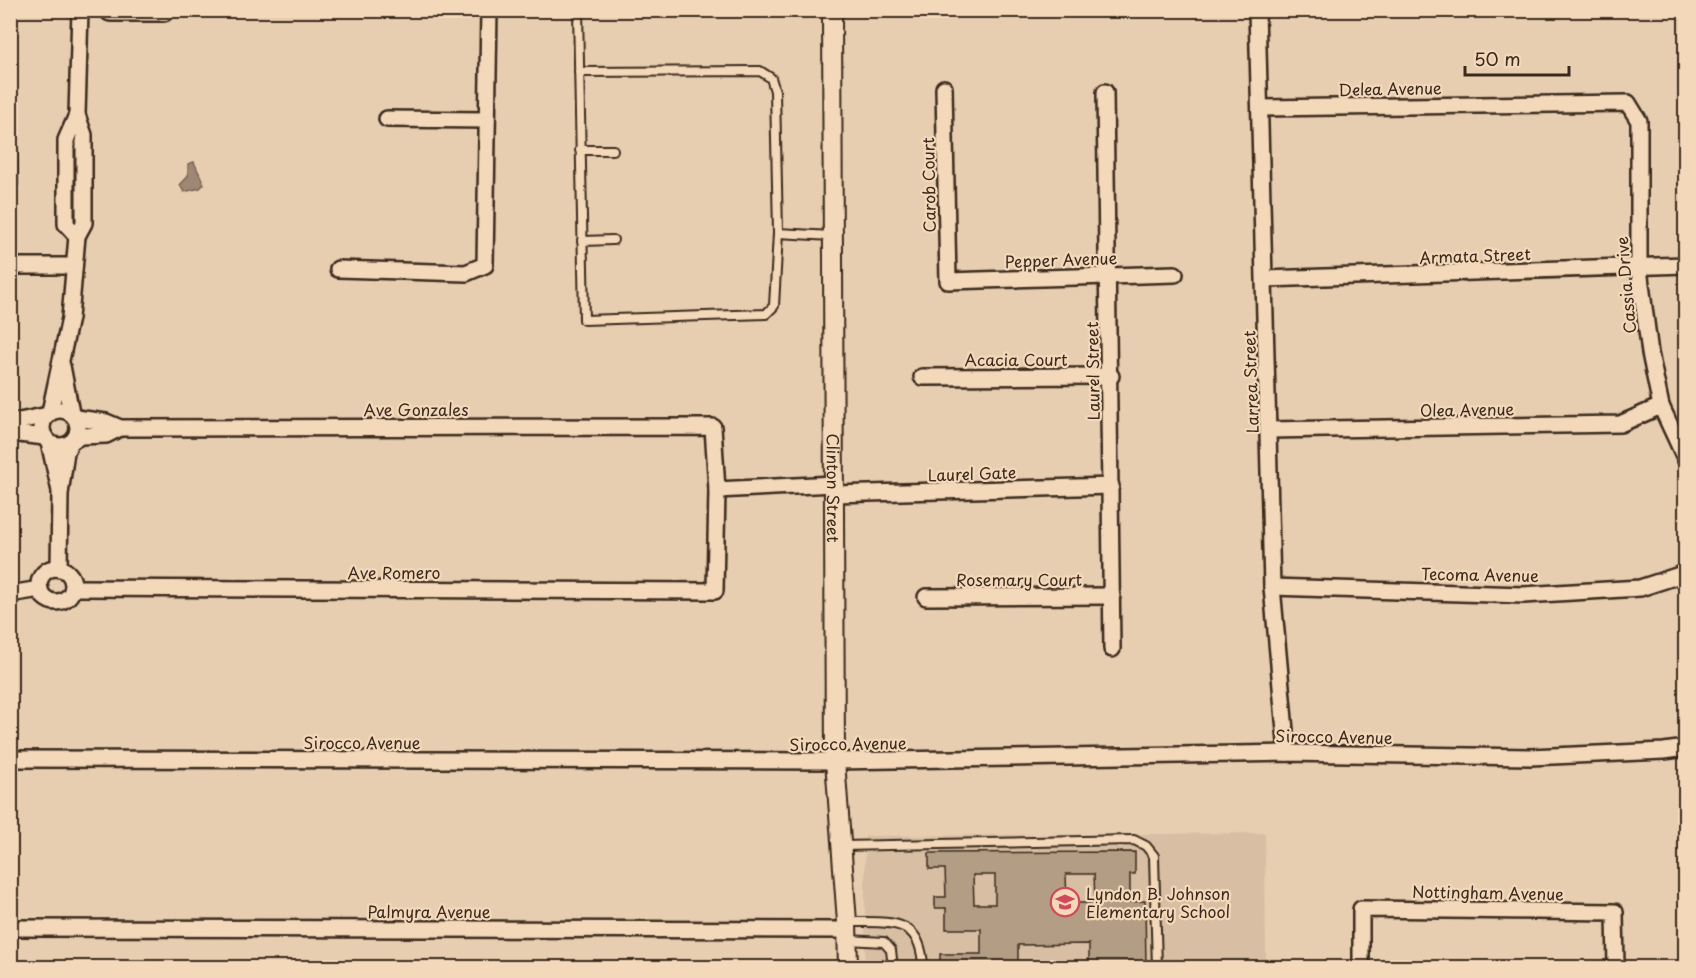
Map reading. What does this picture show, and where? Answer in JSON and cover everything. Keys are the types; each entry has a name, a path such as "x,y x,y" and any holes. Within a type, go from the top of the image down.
{"main road":[{"path":"111,10 163,10"}],"street":[{"path":"60,494 42,425 49,414 56,378 62,366 70,318 77,236 66,224 66,140 77,115 80,10"},
{"path":"338,269 466,273 485,265 489,10"},
{"name":"Clinton Street","path":"832,10 836,761 848,930 848,968"},
{"name":"Larrea Street","path":"1257,10 1272,587 1287,753"},
{"name":"Carob Court","path":"944,88 948,281"},
{"name":"Laurel Street","path":"1105,92 1111,376 1112,649"},
{"name":"Delea Avenue","path":"1260,108 1628,103"},
{"name":"Cassia Drive","path":"1628,103 1638,121 1638,269 1650,353 1660,406 1686,460"},
{"path":"387,119 487,120"},
{"name":"Armata Street","path":"1265,279 1638,269 1686,265"},
{"path":"10,266 73,266"},
{"name":"Pepper Avenue","path":"948,281 1175,274"},
{"path":"59,569 60,494 66,452 79,429 73,416 62,366"},
{"name":"Acacia Court","path":"922,377 1111,376"},
{"name":"Olea Avenue","path":"1269,430 1620,424 1660,406"},
{"path":"10,423 61,410 73,416"},
{"name":"Ave Gonzales","path":"73,416 106,422 120,428 713,427 717,490"},
{"name":"Ave Gonzales","path":"73,441 81,436 106,435 120,428"},
{"path":"10,433 47,440 60,446 73,441"},
{"name":"Laurel Gate","path":"717,490 1111,486"},
{"name":"Ave Romero","path":"73,588 714,591 717,490"},
{"path":"59,569 70,575 73,588 71,594 60,602 47,600 40,589 42,577 46,572 59,569"},
{"name":"Tecoma Avenue","path":"1272,587 1523,595 1640,588 1686,573"},
{"path":"10,594 40,589"},
{"name":"Rosemary Court","path":"926,597 1112,596"},
{"name":"Sirocco Avenue","path":"10,759 836,761 1287,753 1530,757 1686,748"},
{"name":"Nottingham Avenue","path":"1361,968 1360,909 1615,912 1616,968"},
{"name":"Palmyra Avenue","path":"10,928 848,930"}],"lane":[{"path":"578,10 580,150 584,320 766,314 774,306 778,233 775,91 771,78 760,71 579,72"},
{"path":"10,45 13,184"},
{"path":"580,150 613,150"},
{"path":"778,233 832,236"},
{"path":"582,241 613,240"},
{"path":"841,846 1134,840 1146,846 1154,856 1157,968"},
{"path":"848,930 903,925 913,932 920,943 922,968"},
{"path":"848,930 884,942 891,950 894,968"}],"shaded area":[{"path":"194,162 204,184 200,188 184,192 180,185 188,176 188,164"},
{"name":"Lyndon B. Johnson Elementary School","path":"1265,833 1266,967 865,967 865,836"}],"building":[{"path":"1135,852 1135,874 1130,874 1130,902 1145,901 1146,968 1089,968 1089,944 1018,945 1018,968 940,968 940,954 981,954 981,929 946,929 946,908 935,908 935,897 946,897 945,869 929,869 929,853","holes":["1066,874 1094,874 1095,903 1067,903","973,875 995,875 995,904 974,904"]}],"place":[{"name":"Lyndon B. Johnson Elementary School","path":"1065,902"}]}
